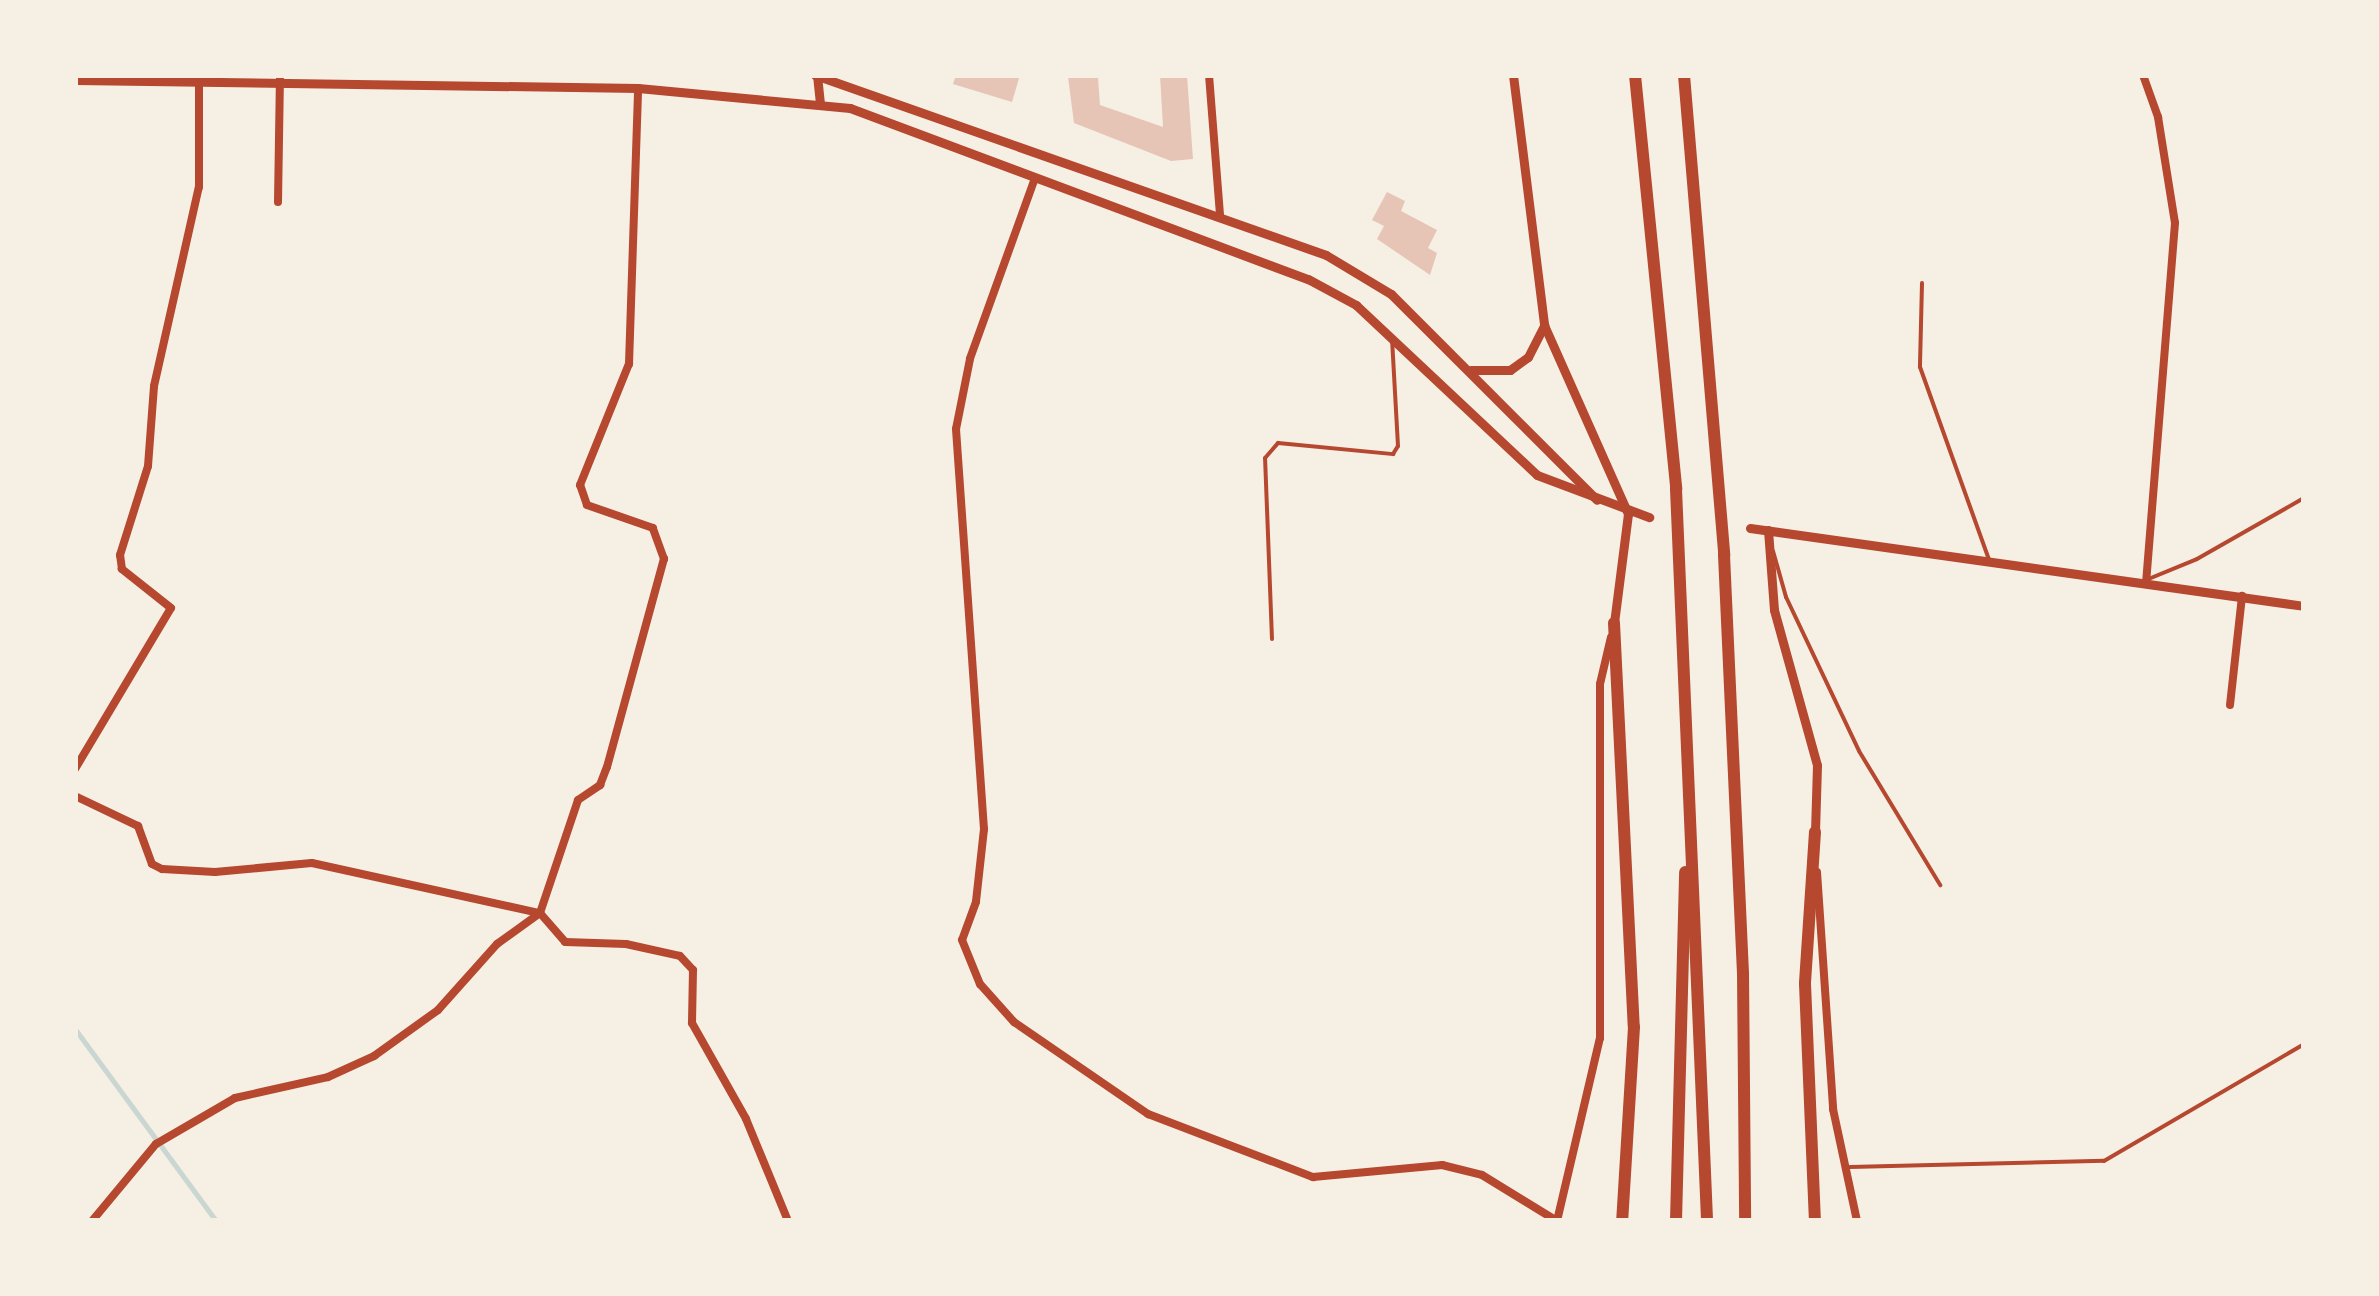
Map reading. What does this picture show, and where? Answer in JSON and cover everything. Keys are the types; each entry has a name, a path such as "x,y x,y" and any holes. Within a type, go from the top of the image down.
{"highway":[{"path":"1635,75 1676,489 1707,1221"},
{"path":"1684,75 1720,495 1754,1221"},
{"path":"1614,622 1634,1027 1622,1221"},
{"path":"1676,1221 1687,764"},
{"path":"1814,832 1805,984 1815,1221"},
{"path":"1742,973 1745,1221"}],"street":[{"path":"820,102 816,75 838,77 1326,255 1391,294 1599,502"},
{"path":"1209,75 1220,215"},
{"path":"1035,178 970,359 956,429 984,829 976,902 962,940 980,984 1014,1022 1148,1114 1314,1177 1442,1164 1482,1175 1557,1221 1600,1038 1600,684 1614,622 1628,514 1544,325 1513,75"},
{"path":"2143,75 2158,117 2174,223 2146,580"},
{"path":"278,202 280,77"},
{"path":"75,80 280,77 638,88 837,106 1308,279 1356,306 1537,474 1628,514 1649,517"},
{"path":"837,106 838,77"},
{"path":"75,768 171,608 122,569 120,555 148,466 154,386 199,186 199,78"},
{"path":"92,1221 156,1144 236,1098 328,1077 374,1056 438,1010 497,944 540,913 573,811 600,785 607,767 664,559 653,528 587,505 580,484 629,364 638,88"},
{"path":"1470,370 1510,370 1528,357 1544,325"},
{"path":"1750,528 2146,580 2304,606"},
{"path":"1768,530 1774,610 1817,765 1814,832 1833,1109 1850,1167 1857,1221"},
{"path":"2230,705 2242,596"},
{"path":"75,796 138,826 152,864 162,869 215,872 312,863 540,913 565,942 578,947 626,944 680,956 693,970 692,1023 746,1119 788,1221"}],"lane":[{"path":"1922,283 1920,367 1989,560"},
{"path":"1272,638 1266,458 1278,443 1394,454 1398,446 1392,339"},
{"path":"2146,580 2197,559 2304,498"},
{"path":"1768,530 1786,597 1859,751 1940,885"},
{"path":"1850,1167 2104,1160 2304,1044"}],"building":[{"path":"956,75 1020,75 1012,102 953,84"},
{"path":"1160,75 1187,75 1193,159 1171,161 1074,123 1068,77 1098,77 1100,105 1163,127"},
{"path":"1387,192 1405,201 1401,211 1437,230 1428,248 1437,253 1430,275 1377,239 1384,226 1372,220"}],"waterway":[{"path":"75,1029 216,1221"}]}
